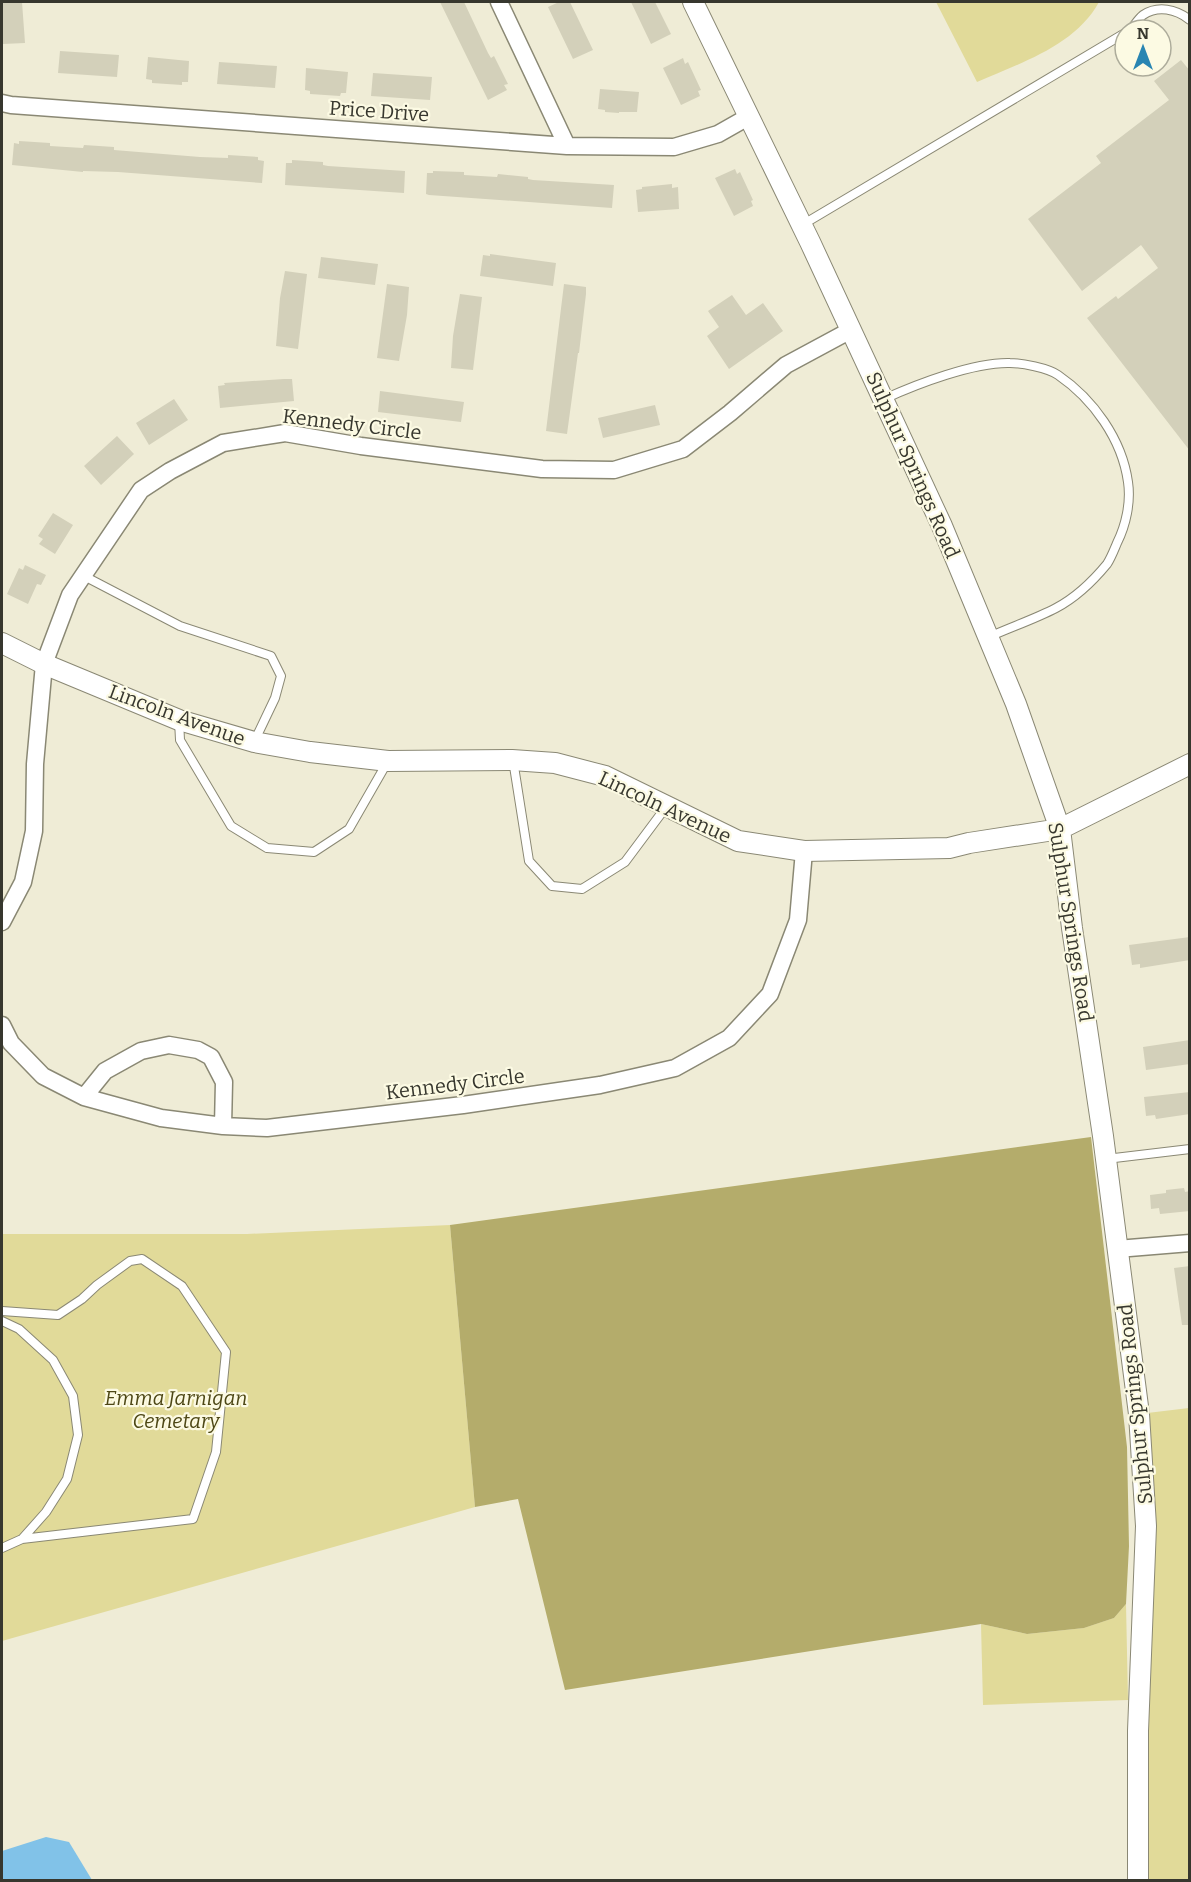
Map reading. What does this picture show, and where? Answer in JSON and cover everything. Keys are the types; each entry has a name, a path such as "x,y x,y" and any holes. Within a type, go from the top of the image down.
{"street":[{"path":"499,2 567,146"},
{"name":"Sulphur Springs Road","path":"693,2 747,117 802,225 942,526 1016,704 1060,829 1136,1383 1146,1526 1138,1731 1138,1881"},
{"name":"Price Drive","path":"2,103 567,146 674,147 718,134 747,117"},
{"name":"Kennedy Circle","path":"2,922 23,882 34,831 35,764 44,664 70,595 141,490 223,443 285,433 361,446 542,469 614,470 683,449 730,413 786,365 850,330"},
{"name":"Lincoln Avenue","path":"2,643 44,664 179,720 254,742 310,752 388,761 512,760 555,763 605,776 738,841 804,851 949,848 1060,829 1190,764"},
{"name":"Kennedy Circle","path":"2,1025 11,1043 43,1076 84,1097 161,1118 223,1126 267,1128 463,1105 600,1085 675,1068 729,1038 770,994 798,920 804,851"},
{"path":"84,1097 105,1071 141,1051 170,1045 198,1050 211,1058 224,1082 223,1126"},
{"path":"1118,1249 1190,1243"}],"lane":[{"path":"1141,18 1155,9 1168,9 1190,20"},
{"path":"802,225 1113,40"},
{"path":"884,399 908,388 978,366 1010,363 1030,366 1056,373 1095,407 1122,456 1128,483 1128,504 1123,530 1108,562 1079,593 1056,608 989,637"},
{"path":"84,576 180,626 271,656 282,676 254,742"},
{"path":"179,720 180,740 231,826 267,848 314,852 349,830 388,761"},
{"path":"512,760 529,861 552,886 582,889 626,862 666,807"},
{"path":"1105,1159 1190,1149"},
{"path":"2,1311 58,1315 130,1261 142,1259 182,1286 226,1352 216,1452 193,1519 22,1539 2,1548"},
{"path":"2,1322 19,1329 53,1360 73,1396 78,1436 67,1479 46,1512 22,1539"}],"green space":[{"path":"936,2 1099,2 1089,17 1061,42 1028,60 977,82"},
{"name":"Emma Jarnigan Cemetary","path":"450,1225 475,1507 2,1641 2,1234 247,1234"},
{"path":"1189,1408 1189,1880 1138,1880 1139,1414"},
{"path":"1126,1604 1128,1700 983,1705 981,1624 1027,1634 1084,1628 1114,1618"}],"shaded area":[{"path":"1091,1137 1127,1447 1129,1546 1126,1604 1114,1618 1084,1628 1027,1634 981,1624 565,1690 518,1499 475,1507 450,1225"}],"water":[{"path":"46,1837 69,1842 92,1880 2,1880 2,1851"}],"building":[{"path":"2,2 22,2 25,43 3,44"},
{"path":"440,2 464,2 488,53 491,58 494,56 508,84 504,85 507,90 488,100"},
{"path":"559,2 570,2 593,50 573,59 548,7"},
{"path":"631,2 655,2 671,34 651,44"},
{"path":"60,51 119,55 117,77 58,73"},
{"path":"148,57 189,61 188,82 182,82 182,85 152,83 152,80 146,79"},
{"path":"683,58 685,64 688,62 701,90 698,91 700,96 681,105 663,68"},
{"path":"1181,60 1190,71 1190,451 1087,318 1116,296 1118,299 1158,268 1141,245 1082,291 1028,219 1101,163 1096,156 1169,100 1154,81 1158,78 1173,78 1173,66"},
{"path":"219,62 277,66 275,88 217,84"},
{"path":"306,68 348,72 346,93 341,93 340,96 310,94 310,91 305,90"},
{"path":"373,73 432,77 430,100 371,96"},
{"path":"600,89 639,92 637,112 605,112 605,110 598,109"},
{"path":"19,141 50,143 50,146 114,147 114,150 200,157 228,158 228,155 258,157 258,160 264,161 262,183 118,172 83,172 12,165 14,143 19,144"},
{"path":"292,160 323,162 323,165 328,166 405,171 404,193 285,185 286,163 292,163"},
{"path":"735,169 737,174 740,172 753,200 751,201 753,206 734,216 715,178"},
{"path":"433,171 464,172 464,175 497,177 498,174 528,177 533,180 614,185 612,208 429,195 426,194 427,173 433,173"},
{"path":"672,184 672,188 678,187 679,209 638,212 636,190 642,187"},
{"path":"490,254 556,263 553,286 480,276 483,255 490,256"},
{"path":"321,257 378,264 375,285 318,278"},
{"path":"285,271 307,274 298,349 276,346"},
{"path":"387,284 409,287 399,361 377,358"},
{"path":"564,284 586,287 567,434 546,431"},
{"path":"460,294 482,297 473,370 451,368 453,336"},
{"path":"732,295 746,315 763,303 783,331 729,369 707,336 719,327 708,311"},
{"path":"292,379 294,401 220,408 218,386 225,385 224,383"},
{"path":"380,391 464,402 461,422 378,412"},
{"path":"174,399 188,420 149,445 136,423"},
{"path":"655,405 660,425 603,438 598,418"},
{"path":"117,436 134,454 101,485 84,466"},
{"path":"53,513 73,525 55,554 39,544 43,539 38,536"},
{"path":"25,565 46,575 41,585 37,584 28,604 7,594 19,568 23,570"},
{"path":"1190,937 1190,960 1140,968 1140,964 1132,965 1129,945"},
{"path":"1190,1040 1190,1064 1146,1070 1143,1047"},
{"path":"1190,1092 1190,1114 1156,1119 1155,1115 1146,1116 1144,1097"},
{"path":"1184,1188 1185,1192 1190,1191 1190,1211 1160,1214 1159,1208 1151,1209 1150,1195"},
{"path":"1190,1266 1190,1325 1182,1325 1174,1268"}]}
